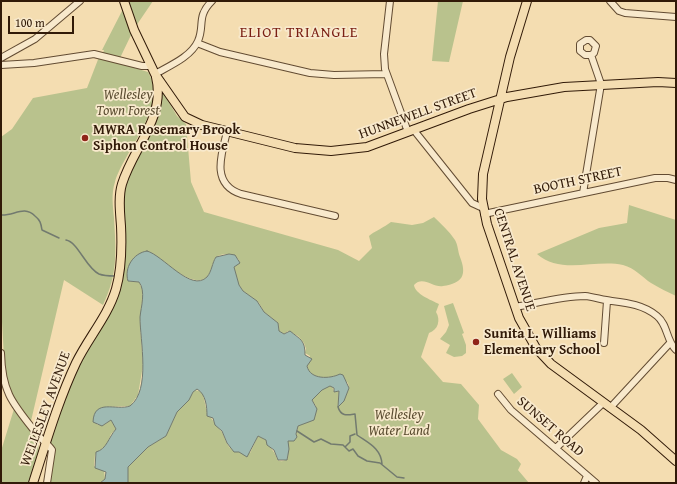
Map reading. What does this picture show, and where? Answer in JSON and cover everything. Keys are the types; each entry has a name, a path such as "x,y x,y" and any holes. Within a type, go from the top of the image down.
{"main road":[{"name":"HUNNEWELL STREET","path":"124,1 132,24 155,74 185,117 195,123 295,148 331,151 367,147 454,114 500,99 564,87 602,84 676,83"},
{"name":"CENTRAL AVENUE","path":"527,1 513,46 483,176 484,211 515,307 526,334 544,357 645,434 676,461"},
{"name":"WELLESLEY AVENUE","path":"33,483 75,365 115,293 121,262 120,191 126,175 149,129 156,110 158,92 155,74"}],"street":[{"path":"1,58 35,40 80,1"},
{"path":"155,74 185,55 197,43 203,13 212,1"},
{"path":"390,1 384,54 386,74 411,130 471,202 484,211"},
{"path":"610,1 619,11 625,13 676,17"},
{"path":"197,43 220,52 310,73 386,74"},
{"path":"1,65 28,64 94,54 142,66 151,66"},
{"path":"583,193 602,84 591,56"},
{"path":"227,132 220,167 223,178 233,190 241,194 335,216"},
{"name":"BOOTH STREET","path":"484,211 655,178 668,178 676,180"},
{"path":"515,307 586,296 633,304 652,313 663,322 670,342 676,350"},
{"path":"604,343 607,300"},
{"path":"556,448 607,405 670,342"},
{"path":"1,353 2,375 7,392 15,406 46,445 51,460 47,483"},
{"name":"SUNSET ROAD","path":"498,394 511,410 596,483"},
{"name":"SUNSET ROAD","path":"584,483 588,476"}],"green space":[{"path":"128,1 153,1 136,26"},
{"path":"438,1 463,1 449,62 432,61"},
{"path":"123,9 132,33 120,58 103,53 104,50 102,50"},
{"name":"Wellesley Town Forest","path":"99,57 148,72 153,85 153,99 143,128 120,170 114,186 115,263 114,273 108,294 103,305 64,280 31,421 13,398 5,375 1,304 1,137 12,129 33,98 87,88"},
{"name":"Wellesley Water Land","path":"161,89 177,116 186,124 191,182 204,212 338,250 359,261 372,248 369,236 391,222 412,225 423,223 434,217 448,231 457,244 463,273 459,280 450,285 439,286 421,281 414,285 420,294 439,304 436,312 438,315 438,324 435,330 429,333 421,357 443,382 461,384 479,405 478,419 501,450 517,459 521,464 518,470 529,483 128,483 128,467 148,447 166,436 177,412 195,390 202,392 206,409 222,432 229,447 238,452 250,453 258,436 266,440 278,460 284,461 288,458 288,441 296,436 298,426 314,419 316,406 312,400 316,395 324,388 332,386 334,392 339,391 338,407 342,403 349,388 348,383 338,375 331,378 322,378 314,375 308,370 307,365 310,356 305,353 306,349 304,343 298,336 288,331 284,334 279,331 278,323 264,312 259,303 243,291 239,285 233,269 239,260 237,258 228,254 219,255 216,257 207,277 201,280 194,280 170,267 150,252 128,267 128,281 139,282 143,291 140,325 143,365 138,395 130,406 106,407 97,425 104,425 111,420 116,429 111,434 107,444 95,455 94,466 104,470 105,479 100,483 49,483 49,444 76,371 117,288 120,201"},
{"path":"629,205 676,220 676,296 654,285 635,270 627,266 612,264 556,264 537,254 599,228 627,223"},
{"path":"453,303 464,333 462,334 466,345 466,353 462,356 454,357 446,353 450,345 440,339 446,332 449,325 444,306"},
{"path":"512,373 522,387 514,394 503,379"},
{"path":"14,409 37,439 39,450 30,483 1,483 1,451"}],"water":[{"path":"147,251 154,254 185,277 200,281 209,275 216,257 229,254 235,255 240,263 234,267 239,285 243,291 257,301 264,312 278,323 279,331 284,334 290,331 302,341 305,355 312,359 307,366 309,371 316,376 321,377 331,377 340,374 343,375 349,388 344,401 338,407 339,391 334,392 334,388 330,386 322,390 312,400 317,409 314,420 298,426 296,434 297,437 294,441 288,441 289,449 287,460 278,460 274,450 267,445 266,440 258,436 247,457 239,452 234,452 227,443 222,431 215,425 213,418 207,416 204,397 197,389 177,412 166,436 148,447 128,467 128,483 100,483 105,479 106,472 95,468 96,452 100,451 105,446 116,429 111,420 102,426 93,422 94,415 97,410 101,408 130,406 136,399 140,389 143,364 140,317 142,290 139,282 128,281 127,271 134,258 142,252"}],"waterway":[{"path":"1,215 27,211 37,217 41,224 42,230 59,238"},
{"path":"66,240 74,245 94,271 103,275 115,276"},
{"path":"338,407 343,414 355,414 357,435 377,450 382,464"},
{"path":"297,431 314,442 321,439 331,444 343,445 349,451 353,449 358,456 367,461 380,463 397,477 404,478"},
{"path":"345,447 350,442 350,436 355,434"}],"place":[{"name":"MWRA Rosemary Brook Siphon Control House","path":"85,138"},
{"name":"Sunita L. Williams Elementary School","path":"476,342"}],"district":[{"name":"ELIOT TRIANGLE","path":"299,33"}]}
